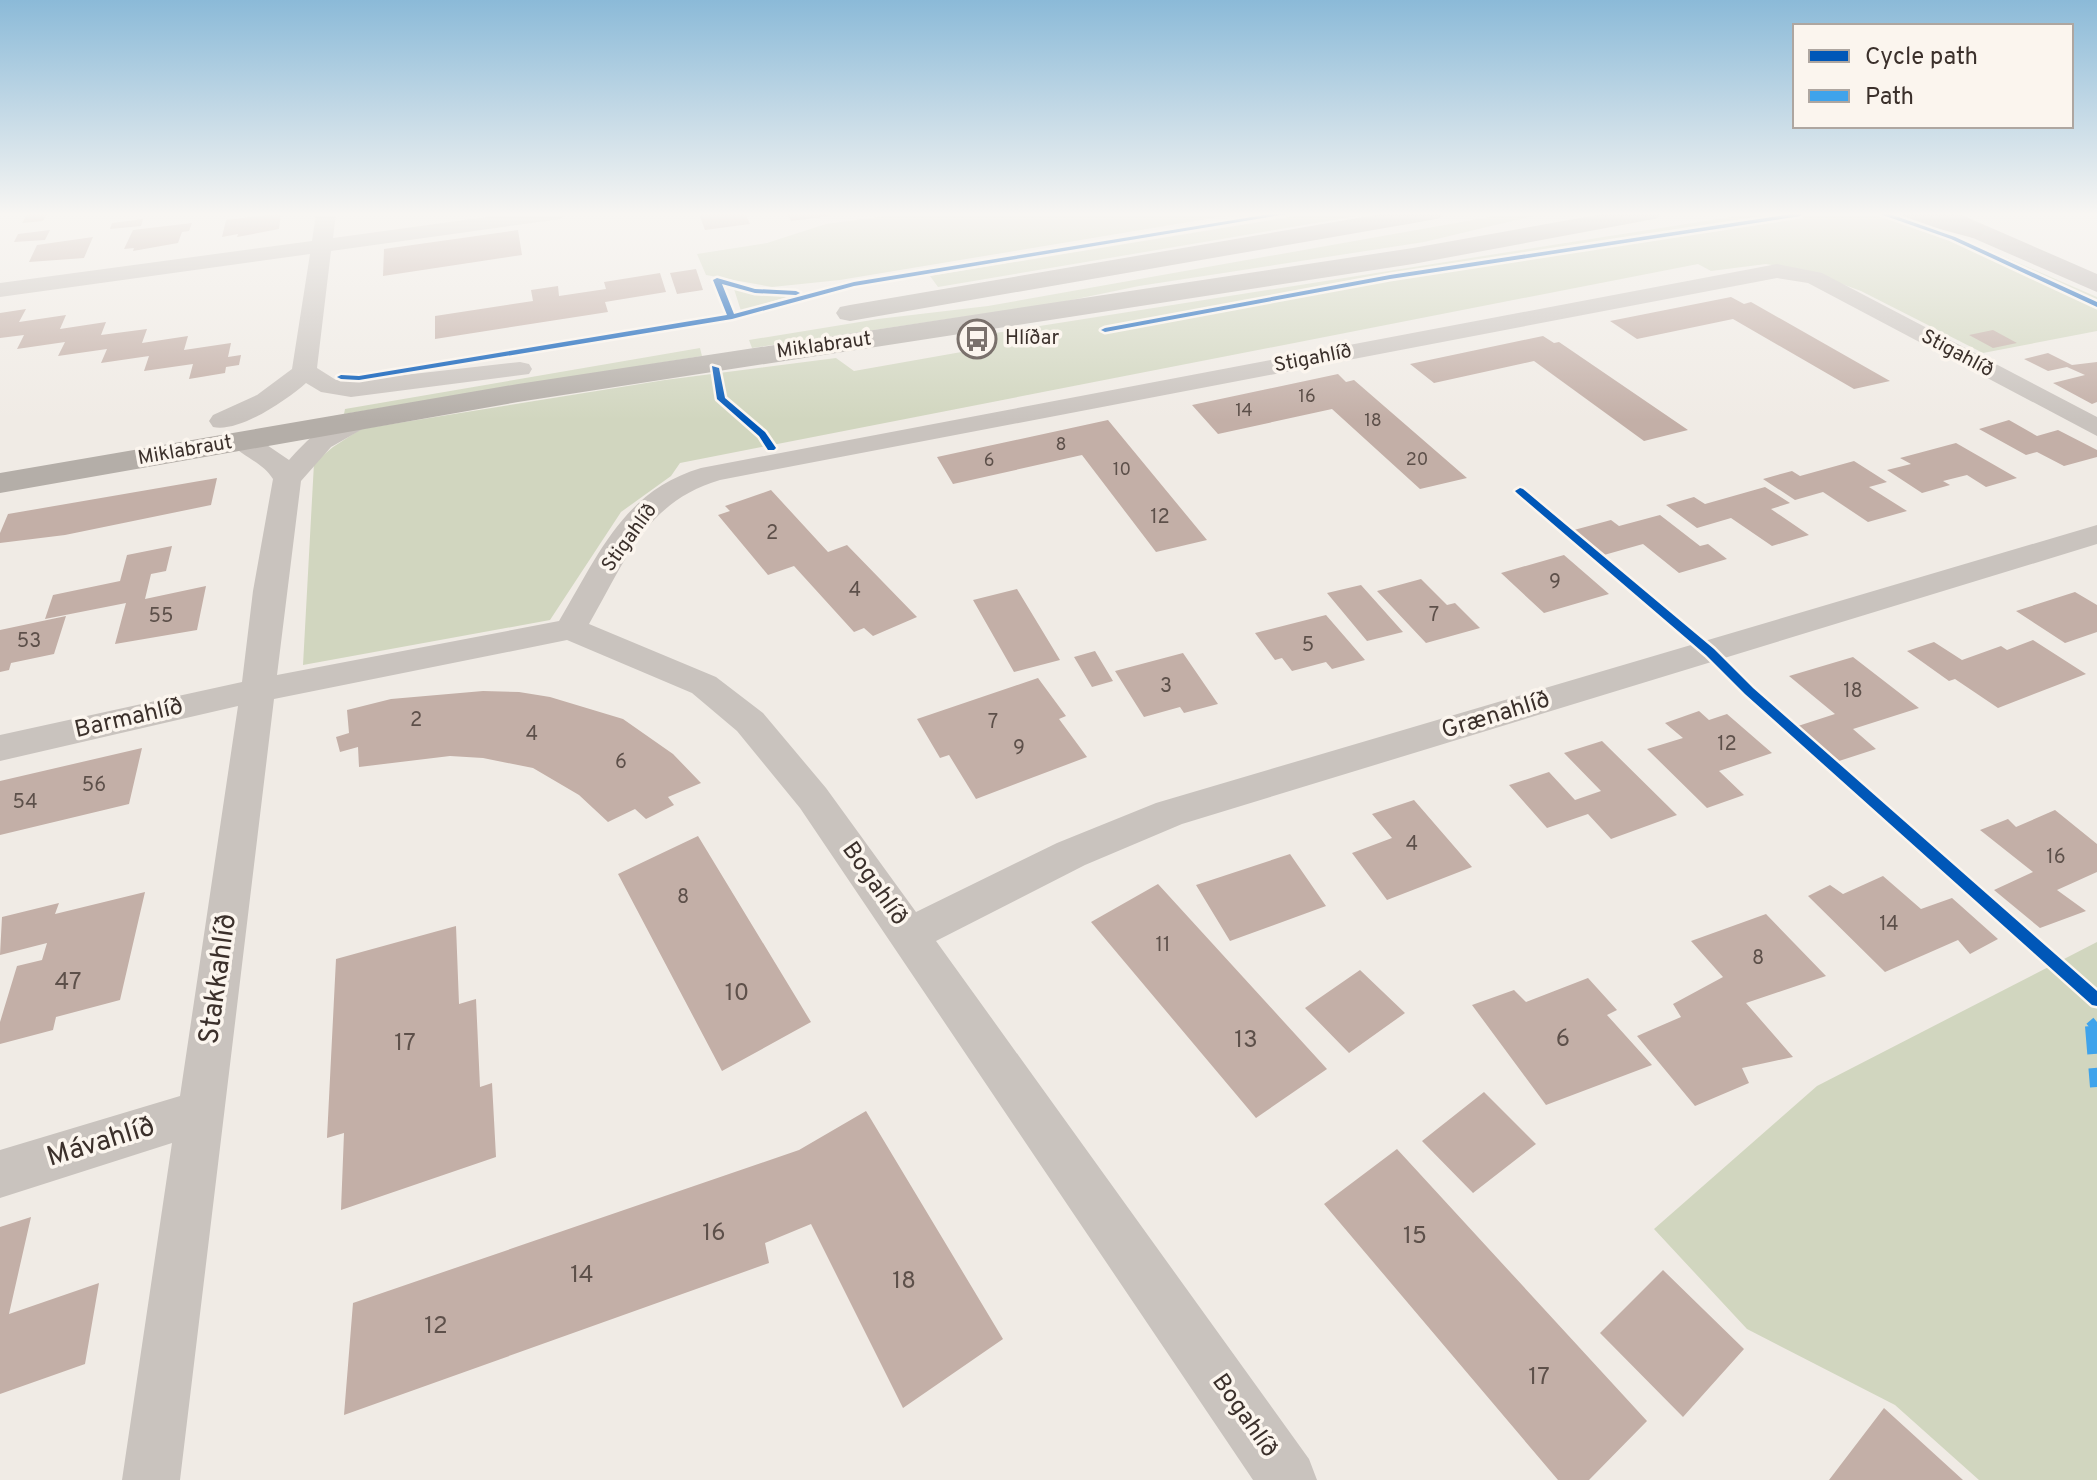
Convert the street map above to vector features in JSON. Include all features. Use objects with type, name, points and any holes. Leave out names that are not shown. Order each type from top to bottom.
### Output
[{"type":"highway","name":"Miklabraut","points":[[0,483],[520,369],[1028,282]]},
{"type":"highway","name":"Miklabraut","points":[[0,458],[232,431],[357,421],[714,362],[1241,282]]},
{"type":"street","points":[[0,290],[58,282]]},
{"type":"street","points":[[317,282],[304,371],[293,384],[263,404],[232,431],[270,457],[287,479],[321,441],[357,421]]},
{"type":"street","name":"Stigahlíð","points":[[570,629],[650,504],[672,488],[704,476],[1718,282]]},
{"type":"street","name":"Stigahlíð","points":[[1822,282],[2097,428]]},
{"type":"street","points":[[304,371],[330,387],[351,389],[520,369]]},
{"type":"street","name":"Stakkahlíð","points":[[151,1480],[269,591],[287,479]]},
{"type":"street","name":"Grænahlíð","points":[[910,935],[1045,864],[1109,835],[1170,813],[2097,534]]},
{"type":"street","points":[[258,690],[570,629]]},
{"type":"street","name":"Bogahlíð","points":[[570,629],[704,685],[750,722],[813,798],[1288,1480]]},
{"type":"street","name":"Barmahlíð","points":[[0,748],[258,690]]},
{"type":"street","name":"Mávahlíð","points":[[0,1174],[201,1112]]},
{"type":"green space","points":[[745,282],[820,282],[772,287]]},
{"type":"green space","points":[[934,282],[967,282],[938,287]]},
{"type":"green space","points":[[1123,282],[1164,282],[1057,303],[752,348],[749,340],[878,319],[988,306]]},
{"type":"green space","points":[[1318,282],[1606,282],[680,463],[671,476],[621,512],[550,620],[303,665],[314,463],[361,429],[665,380],[836,358],[854,371],[984,348],[976,336]]},
{"type":"green space","points":[[1837,282],[2063,282],[2097,297],[2097,331],[1983,353],[1861,291]]},
{"type":"green space","points":[[734,289],[768,296],[790,296],[741,311]]},
{"type":"green space","points":[[700,348],[702,356],[344,414],[345,409]]},
{"type":"green space","points":[[2097,942],[2097,1480],[1979,1480],[1895,1405],[1747,1329],[1654,1229],[1817,1086]]},
{"type":"building","points":[[604,282],[663,282],[666,292],[605,302],[608,312],[435,339],[435,316],[533,301],[531,290],[558,286],[559,296],[606,289]]},
{"type":"building","points":[[673,282],[700,282],[703,290],[677,294]]},
{"type":"building","points":[[1731,297],[1744,304],[1751,302],[1890,381],[1854,389],[1733,319],[1637,339],[1610,321]]},
{"type":"building","points":[[26,309],[19,322],[66,315],[60,329],[106,322],[101,335],[147,329],[142,343],[188,336],[184,350],[231,343],[228,357],[241,355],[239,365],[226,367],[225,373],[189,379],[193,364],[144,371],[149,356],[101,363],[107,349],[58,356],[65,342],[17,349],[24,335],[0,338],[0,313]]},
{"type":"building","points":[[1993,330],[2017,343],[1993,348],[1969,335]]},
{"type":"building","points":[[1543,336],[1554,343],[1559,342],[1688,430],[1644,441],[1534,361],[1434,383],[1410,364]]},
{"type":"building","points":[[2048,353],[2072,365],[2097,362],[2097,402],[2092,404],[2053,383],[2085,375],[2067,367],[2048,371],[2024,359]]},
{"type":"building","points":[[1338,374],[1346,382],[1354,380],[1467,478],[1420,489],[1332,409],[1218,434],[1192,405]]},
{"type":"building","points":[[1108,420],[1207,540],[1156,552],[1082,455],[953,484],[937,457]]},
{"type":"building","points":[[2009,420],[2037,436],[2058,430],[2097,450],[2097,457],[2064,466],[2037,452],[2026,455],[1979,429]]},
{"type":"building","points":[[1956,443],[2017,478],[1986,487],[1967,475],[1943,481],[1950,485],[1922,493],[1887,470],[1911,464],[1900,458]]},
{"type":"building","points":[[1854,461],[1887,482],[1869,487],[1907,511],[1868,522],[1823,492],[1795,500],[1763,479],[1792,471],[1800,476]]},
{"type":"building","points":[[217,478],[211,505],[65,535],[0,543],[0,533],[8,514]]},
{"type":"building","points":[[1765,487],[1790,503],[1771,509],[1809,535],[1772,546],[1731,518],[1697,528],[1666,505],[1694,497],[1705,504]]},
{"type":"building","points":[[771,490],[828,552],[847,545],[917,617],[873,636],[864,628],[854,632],[794,566],[768,575],[718,515],[730,511],[725,506]]},
{"type":"building","points":[[1660,515],[1700,546],[1708,544],[1727,559],[1679,573],[1643,544],[1604,555],[1574,530],[1611,520],[1619,526]]},
{"type":"building","points":[[172,546],[166,571],[151,574],[145,599],[206,586],[197,630],[115,644],[126,603],[45,619],[53,595],[120,581],[127,555]]},
{"type":"building","points":[[1564,555],[1609,594],[1544,613],[1501,573]]},
{"type":"building","points":[[1421,579],[1447,605],[1455,603],[1480,628],[1426,643],[1377,591]]},
{"type":"building","points":[[1361,585],[1403,632],[1367,641],[1327,593]]},
{"type":"building","points":[[1017,589],[1060,660],[1014,672],[973,600]]},
{"type":"building","points":[[2075,592],[2097,605],[2097,632],[2065,643],[2016,611]]},
{"type":"building","points":[[1326,615],[1365,660],[1332,669],[1326,662],[1292,671],[1282,658],[1275,660],[1255,633]]},
{"type":"building","points":[[66,616],[54,654],[11,663],[9,670],[0,672],[0,630]]},
{"type":"building","points":[[2033,640],[2086,674],[1998,708],[1955,679],[1949,681],[1907,651],[1934,642],[1962,660],[2001,646],[2007,650]]},
{"type":"building","points":[[1095,651],[1113,681],[1092,687],[1074,657]]},
{"type":"building","points":[[1183,653],[1218,704],[1184,713],[1180,707],[1144,717],[1115,671]]},
{"type":"building","points":[[1853,657],[1919,708],[1853,729],[1876,749],[1839,761],[1798,726],[1835,714],[1789,676]]},
{"type":"building","points":[[1038,678],[1066,716],[1059,719],[1087,757],[976,799],[949,755],[940,758],[917,719]]},
{"type":"building","points":[[483,691],[550,697],[623,719],[673,754],[701,783],[668,797],[674,805],[646,819],[635,809],[608,822],[579,795],[533,768],[483,758],[450,756],[359,767],[358,747],[340,752],[336,737],[349,733],[347,710],[391,699]]},
{"type":"building","points":[[1699,711],[1709,720],[1727,714],[1772,753],[1719,771],[1744,795],[1707,808],[1647,749],[1683,738],[1665,723]]},
{"type":"building","points":[[1602,741],[1677,815],[1611,839],[1588,814],[1547,828],[1509,785],[1549,772],[1575,800],[1601,791],[1564,753]]},
{"type":"building","points":[[142,748],[129,804],[0,835],[0,781]]},
{"type":"building","points":[[1414,800],[1472,867],[1387,900],[1352,853],[1392,838],[1372,814]]},
{"type":"building","points":[[2055,810],[2097,844],[2097,872],[2057,890],[2086,911],[2040,928],[1994,890],[2033,872],[1980,830],[2008,819],[2016,827]]},
{"type":"building","points":[[698,836],[811,1022],[722,1071],[618,874]]},
{"type":"building","points":[[1290,854],[1326,906],[1230,941],[1196,885]]},
{"type":"building","points":[[1883,876],[1921,909],[1952,898],[1998,939],[1970,954],[1958,940],[1885,972],[1808,896],[1830,885],[1843,894]]},
{"type":"building","points":[[1158,884],[1327,1069],[1256,1118],[1091,922]]},
{"type":"building","points":[[145,892],[120,1000],[56,1017],[53,1030],[0,1044],[0,1022],[17,966],[42,960],[47,943],[0,955],[2,917],[59,903],[55,914]]},
{"type":"building","points":[[1766,914],[1826,976],[1746,1003],[1793,1057],[1742,1068],[1749,1083],[1695,1106],[1637,1036],[1681,1017],[1673,1004],[1723,977],[1691,941]]},
{"type":"building","points":[[456,926],[459,1004],[476,999],[480,1087],[492,1083],[496,1157],[341,1210],[344,1133],[327,1138],[336,959]]},
{"type":"building","points":[[1360,970],[1405,1013],[1349,1053],[1305,1008]]},
{"type":"building","points":[[1588,978],[1617,1010],[1607,1015],[1652,1065],[1546,1105],[1472,1005],[1514,990],[1526,1002]]},
{"type":"building","points":[[1484,1092],[1536,1144],[1473,1193],[1422,1141]]},
{"type":"building","points":[[866,1111],[1003,1339],[903,1408],[811,1224],[765,1243],[769,1263],[344,1415],[353,1303],[799,1150]]},
{"type":"building","points":[[1397,1149],[1647,1421],[1589,1480],[1558,1480],[1324,1204]]},
{"type":"building","points":[[31,1217],[9,1314],[99,1283],[85,1364],[0,1394],[0,1227]]},
{"type":"building","points":[[1663,1270],[1744,1349],[1683,1417],[1600,1333]]},
{"type":"building","points":[[1884,1408],[1963,1480],[1829,1480]]},
{"type":"marked path","points":[[2097,1022],[2090,1027],[2097,1087]]},
{"type":"cycle path","points":[[718,282],[732,317]]},
{"type":"cycle path","points":[[724,282],[755,291],[796,293]]},
{"type":"cycle path","points":[[341,377],[359,378],[725,318],[866,282]]},
{"type":"cycle path","points":[[1105,330],[1363,282]]},
{"type":"cycle path","points":[[2048,282],[2097,305]]},
{"type":"cycle path","points":[[715,368],[721,399],[762,434],[771,448]]},
{"type":"cycle path","points":[[1520,491],[1710,652],[1749,691],[2097,1000]]},
{"type":"place","name":"Hlíðar","points":[[977,339]]}]
